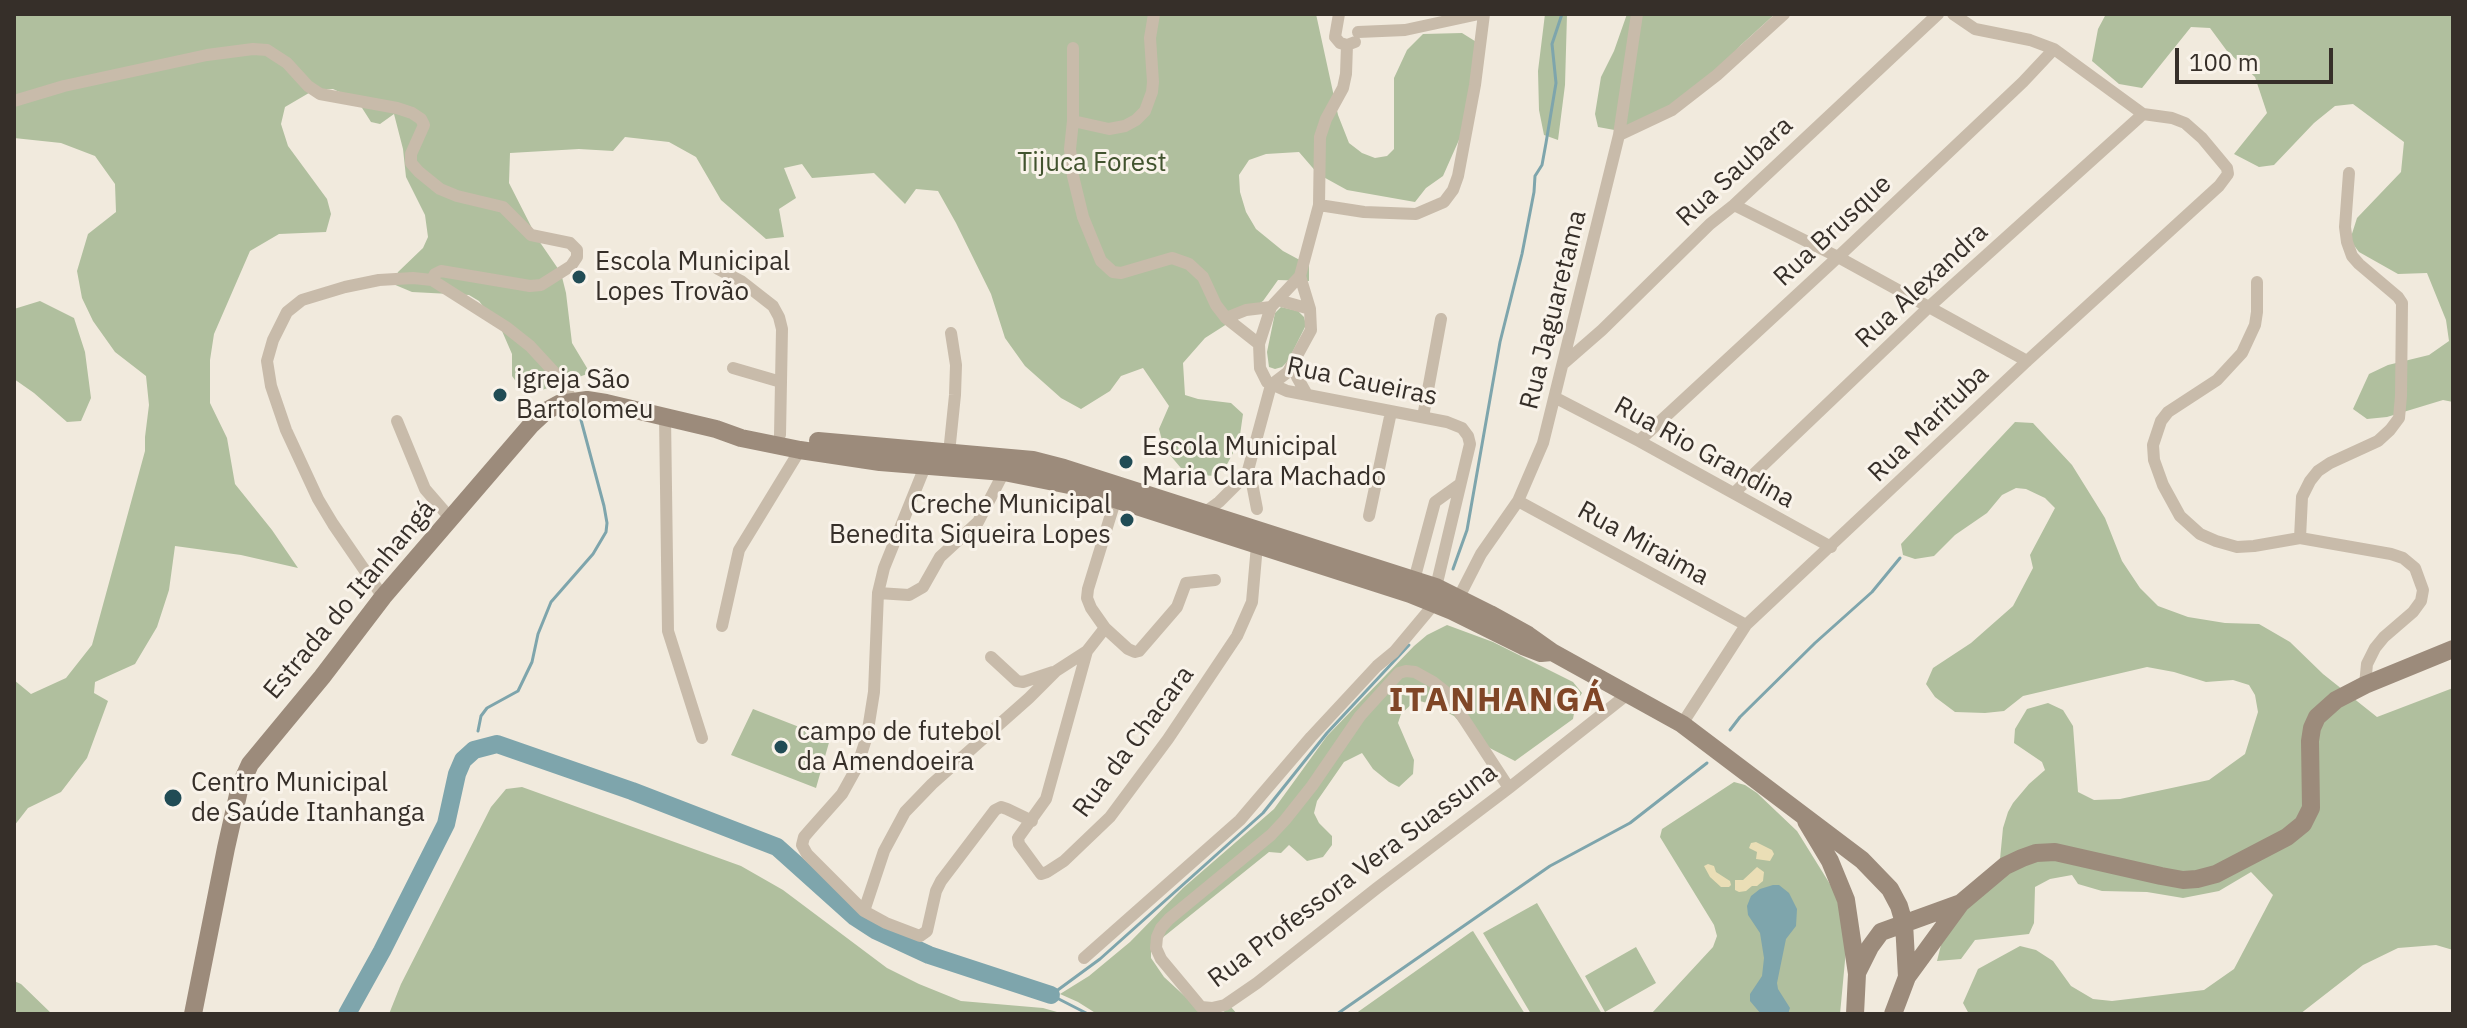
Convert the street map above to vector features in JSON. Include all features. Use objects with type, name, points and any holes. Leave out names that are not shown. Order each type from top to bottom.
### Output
[{"type":"main road","points":[[573,401],[606,403],[800,450],[880,462],[1004,472],[1074,486],[1257,545],[1412,587]]},
{"type":"main road","name":"Estrada do Itanhangá","points":[[193,1014],[240,786],[250,764],[383,597],[531,425],[546,411],[573,401]]},
{"type":"main road","points":[[716,429],[742,427],[812,440],[1033,460],[1204,513],[1436,595],[1523,646],[1541,653],[1552,652]]},
{"type":"main road","points":[[1436,595],[1459,597],[1682,724],[1805,819],[1848,847],[1890,889],[1934,913]]},
{"type":"main road","points":[[1893,1014],[1907,970],[1961,903],[2005,866],[2036,853],[2073,854],[2161,876],[2197,879],[2216,874],[2287,837],[2303,824],[2311,808],[2310,741],[2317,717],[2336,700],[2365,685],[2453,649]]},
{"type":"main road","points":[[1805,819],[1830,861],[1850,915],[1857,974],[1855,1014]]},
{"type":"main road","points":[[1890,889],[1904,923],[1907,970]]},
{"type":"main road","points":[[1857,974],[1881,932],[1961,903]]},
{"type":"main road","points":[[1870,947],[1895,947],[1907,970]]},
{"type":"street","points":[[1073,121],[1109,129],[1125,126],[1145,111],[1153,82],[1150,38],[1154,14]]},
{"type":"street","points":[[1319,205],[1364,212],[1416,214],[1444,202],[1458,176],[1475,85],[1482,14],[1405,30],[1358,32]]},
{"type":"street","name":"Rua Jaguaretama","points":[[1459,597],[1481,554],[1518,501],[1543,443],[1619,135],[1637,14]]},
{"type":"street","points":[[1619,135],[1672,110],[1717,75],[1784,14]]},
{"type":"street","name":"Rua Saubara","points":[[1563,364],[1938,14]]},
{"type":"street","points":[[1953,14],[1975,29],[2030,40],[2054,49],[2143,114]]},
{"type":"street","points":[[1339,19],[1353,23],[1358,32],[1354,43],[1347,45],[1335,37],[1339,19]]},
{"type":"street","points":[[1204,513],[1247,474],[1271,385],[1288,372],[1311,330],[1310,309],[1300,276],[1319,205],[1320,137],[1343,88],[1347,45]]},
{"type":"street","points":[[1073,48],[1070,149],[1073,176],[1083,217],[1101,261],[1113,272],[1121,273],[1172,258],[1180,260],[1203,277],[1226,318],[1259,344]]},
{"type":"street","name":"Rua Brusque","points":[[1639,441],[1838,257],[2054,49]]},
{"type":"street","points":[[14,101],[64,86],[207,55],[267,50],[287,63],[320,94],[412,113],[424,125],[411,154],[411,163],[419,172],[449,193],[503,207],[531,235],[570,243],[577,250],[577,257],[571,266],[541,285],[530,286],[441,271],[432,280]]},
{"type":"street","name":"Rua Marituba","points":[[1682,724],[1746,625],[2219,186],[2228,174],[2227,168],[2202,138],[2185,123],[2143,114]]},
{"type":"street","name":"Rua Alexandra","points":[[1734,493],[1930,306],[2143,114]]},
{"type":"street","points":[[2300,538],[2302,497],[2318,471],[2378,441],[2399,418],[2402,303],[2352,256],[2345,227],[2349,173]]},
{"type":"street","points":[[1734,205],[1838,257],[2027,361]]},
{"type":"street","points":[[718,269],[741,281],[773,306],[779,317],[782,329],[780,435]]},
{"type":"street","name":"Rua Caueiras","points":[[1300,276],[1275,304],[1259,344],[1263,377],[1271,385],[1287,391],[1423,417],[1462,428],[1470,444],[1460,484]]},
{"type":"street","points":[[383,597],[352,555],[318,499],[286,430],[271,386],[267,361],[287,312],[302,300],[379,280],[432,280],[530,346],[554,372],[573,401]]},
{"type":"street","points":[[2257,282],[2255,325],[2242,353],[2217,380],[2168,412],[2161,421],[2153,445],[2154,460],[2180,516],[2200,534],[2216,541],[2237,547],[2300,538],[2391,554],[2403,558],[2415,568],[2423,590],[2421,601],[2375,648],[2367,664],[2365,685]]},
{"type":"street","points":[[1226,318],[1275,304],[1310,309]]},
{"type":"street","points":[[1423,417],[1441,319]]},
{"type":"street","points":[[1573,322],[1602,330]]},
{"type":"street","points":[[949,453],[956,365],[951,333]]},
{"type":"street","points":[[1295,360],[1297,377],[1306,393]]},
{"type":"street","points":[[733,368],[781,382]]},
{"type":"street","name":"Rua Rio Grandina","points":[[1556,398],[1831,547]]},
{"type":"street","points":[[1369,516],[1391,412]]},
{"type":"street","points":[[665,416],[668,631],[702,738]]},
{"type":"street","points":[[397,421],[425,489],[451,519]]},
{"type":"street","points":[[722,626],[739,550],[800,450]]},
{"type":"street","points":[[926,464],[894,543],[878,593],[874,692],[867,736],[857,767],[842,794],[810,830],[802,845],[807,854],[864,911],[920,936],[924,935],[930,921],[941,881],[995,810],[1001,807],[1032,821]]},
{"type":"street","points":[[878,593],[909,595],[923,587],[940,557],[978,522],[1004,472]]},
{"type":"street","points":[[1247,474],[1257,509]]},
{"type":"street","points":[[1412,587],[1435,502],[1460,484]]},
{"type":"street","points":[[1084,958],[1240,820],[1311,737],[1394,652],[1436,595],[1460,484]]},
{"type":"street","points":[[1116,498],[1087,598],[1105,628],[1128,649],[1139,651],[1177,607],[1186,583],[1215,580]]},
{"type":"street","name":"Rua Miraima","points":[[1518,501],[1746,625]]},
{"type":"street","points":[[1429,522],[1450,528]]},
{"type":"street","name":"Rua da Chacara","points":[[1105,628],[1087,651],[1046,799],[1018,838],[1041,874],[1064,861],[1110,817],[1168,739],[1237,636],[1252,602],[1257,545]]},
{"type":"street","points":[[864,911],[884,851],[905,812],[1056,671],[1087,651]]},
{"type":"street","points":[[991,657],[1017,681],[1023,682],[1056,671]]},
{"type":"street","name":"Rua Professora Vera Suassuna","points":[[1509,788],[1447,693],[1415,672],[1399,673],[1360,716],[1312,786],[1271,835],[1161,928],[1156,948],[1161,959],[1201,1007],[1225,1005],[1509,788],[1629,693]]},
{"type":"green space","name":"Tijuca Forest","points":[[14,14],[1316,14],[1338,115],[1349,143],[1375,158],[1387,156],[1394,149],[1394,78],[1407,50],[1423,34],[1462,33],[1478,43],[1470,115],[1443,176],[1426,188],[1415,202],[1347,190],[1318,174],[1299,152],[1266,154],[1249,160],[1239,175],[1246,212],[1256,229],[1283,251],[1309,265],[1309,281],[1278,280],[1263,301],[1205,338],[1183,363],[1185,395],[1231,403],[1243,414],[1239,442],[1225,468],[1215,476],[1186,474],[1164,448],[1159,429],[1169,406],[1143,368],[1121,376],[1110,391],[1081,409],[1061,398],[1025,366],[1005,338],[991,294],[938,191],[916,189],[905,204],[874,173],[812,178],[802,164],[784,168],[796,198],[779,209],[784,237],[766,239],[721,200],[696,157],[669,142],[625,137],[613,151],[579,149],[510,153],[509,183],[537,238],[561,273],[572,343],[590,373],[542,390],[520,387],[512,376],[512,354],[502,331],[479,301],[469,295],[412,292],[393,284],[398,272],[423,248],[428,237],[425,215],[406,177],[394,114],[380,124],[371,122],[357,100],[333,89],[314,90],[285,107],[281,124],[288,146],[327,199],[331,214],[326,232],[279,234],[250,251],[214,334],[210,360],[210,403],[227,438],[235,484],[298,568],[241,555],[175,546],[169,590],[157,627],[135,664],[95,682],[94,693],[108,701],[87,758],[61,792],[28,808],[14,826],[14,680],[31,694],[66,678],[92,645],[145,451],[149,405],[146,376],[115,352],[93,321],[82,298],[77,271],[88,234],[116,212],[115,184],[95,156],[61,143],[14,138]]},
{"type":"green space","points":[[1545,14],[1567,14],[1565,85],[1558,140],[1544,135],[1539,110],[1538,71]]},
{"type":"green space","points":[[1627,14],[1775,14],[1741,45],[1706,84],[1631,133],[1598,127],[1595,114],[1601,77]]},
{"type":"green space","points":[[2106,14],[2453,14],[2453,402],[2443,400],[2387,417],[2367,419],[2353,409],[2369,374],[2388,365],[2429,355],[2449,341],[2446,320],[2427,273],[2398,274],[2359,252],[2350,240],[2357,218],[2401,172],[2404,142],[2353,104],[2335,106],[2274,165],[2259,167],[2234,154],[2267,113],[2255,77],[2227,51],[2210,28],[2191,27],[2142,88],[2119,84],[2092,61],[2098,29]]},
{"type":"green space","points":[[40,301],[74,318],[85,352],[91,398],[81,421],[67,422],[14,379],[14,309]]},
{"type":"green space","points":[[1281,307],[1298,311],[1306,325],[1288,361],[1275,369],[1269,367],[1267,352],[1275,313]]},
{"type":"green space","points":[[2015,422],[2033,423],[2072,465],[2105,518],[2122,561],[2140,588],[2158,606],[2188,617],[2259,624],[2290,642],[2323,674],[2377,717],[2453,688],[2453,950],[2436,945],[2398,948],[2363,965],[2300,1014],[1969,1014],[1963,1003],[1978,969],[2020,946],[2036,950],[2053,961],[2071,986],[2093,999],[2112,1001],[2204,990],[2234,969],[2273,895],[2251,872],[2219,891],[2183,898],[2147,892],[2102,891],[2078,884],[2072,875],[2050,879],[2035,887],[2034,923],[2029,934],[1975,940],[1961,959],[1937,961],[1941,945],[1961,913],[1998,880],[2003,828],[2008,812],[2029,784],[2045,770],[2042,762],[2014,743],[2015,729],[2027,709],[2048,703],[2063,710],[2073,726],[2078,792],[2094,800],[2120,799],[2209,780],[2245,754],[2258,712],[2255,695],[2249,685],[2233,680],[2206,682],[2147,667],[2023,696],[2004,711],[1955,712],[1935,697],[1926,684],[1933,668],[1971,643],[2013,606],[2033,568],[2030,555],[2055,508],[2045,498],[2016,488],[2002,495],[1987,513],[1955,535],[1934,556],[1915,559],[1903,555],[1901,544]]},
{"type":"green space","points":[[1447,625],[1493,642],[1573,682],[1582,693],[1576,702],[1573,719],[1515,761],[1476,741],[1454,716],[1416,700],[1401,714],[1398,723],[1414,760],[1413,774],[1399,787],[1373,769],[1362,753],[1344,762],[1317,801],[1314,813],[1332,836],[1332,845],[1323,857],[1307,861],[1289,845],[1281,853],[1269,852],[1151,947],[1151,958],[1164,977],[1204,1014],[1097,1014],[1060,994],[1089,976],[1130,942],[1183,888],[1274,809],[1327,736],[1427,635]]},
{"type":"green space","name":"campo de futebol da Amendoeira","points":[[753,709],[830,739],[816,788],[731,755]]},
{"type":"green space","points":[[1734,782],[1757,793],[1797,831],[1838,897],[1846,950],[1840,1014],[1651,1014],[1713,947],[1717,936],[1714,925],[1660,837],[1662,829]]},
{"type":"green space","points":[[522,787],[741,866],[783,890],[887,968],[919,984],[961,1001],[1043,1008],[1064,1014],[389,1014],[401,984],[491,807],[506,789]]},
{"type":"green space","points":[[1537,903],[1602,1014],[1531,1014],[1483,933]]},
{"type":"green space","points":[[1471,932],[1525,1014],[1355,1014]]},
{"type":"green space","points":[[1636,947],[1656,983],[1605,1012],[1585,976]]},
{"type":"green space","points":[[14,981],[21,984],[52,1014],[14,1014]]},
{"type":"green space","points":[[1231,1007],[1237,1014],[1220,1014]]},
{"type":"sand","points":[[1756,842],[1772,850],[1774,854],[1770,861],[1756,859],[1757,852],[1749,848],[1751,843]]},
{"type":"sand","points":[[1708,864],[1730,881],[1729,887],[1721,887],[1710,877],[1704,866]]},
{"type":"sand","points":[[1757,867],[1764,872],[1763,881],[1746,891],[1735,890],[1735,880],[1743,880]]},
{"type":"water","points":[[1779,885],[1789,893],[1797,909],[1796,926],[1786,939],[1777,983],[1790,1008],[1788,1014],[1761,1014],[1750,1001],[1750,994],[1762,976],[1764,958],[1760,933],[1748,915],[1747,906],[1751,896]]},
{"type":"waterway","points":[[1453,569],[1467,530],[1500,342],[1522,254],[1535,176],[1542,165],[1556,83],[1552,44],[1562,14]]},
{"type":"waterway","points":[[478,731],[481,716],[487,708],[518,691],[532,662],[538,634],[551,602],[593,554],[606,532],[604,506],[581,420]]},
{"type":"waterway","points":[[1730,730],[1815,643],[1872,592],[1900,558]]},
{"type":"waterway","points":[[1088,1014],[1051,995],[1100,959],[1263,813],[1327,733],[1409,645]]},
{"type":"waterway","points":[[347,1014],[446,824],[463,760],[474,750],[497,744],[632,791],[777,847],[855,917],[875,930],[929,955],[1051,995]]},
{"type":"waterway","points":[[1337,1014],[1550,866],[1630,823],[1707,763]]},
{"type":"place","name":"Escola Municipal Lopes Trovão","points":[[579,277]]},
{"type":"place","name":"igreja São Bartolomeu","points":[[500,395]]},
{"type":"place","name":"Escola Municipal Maria Clara Machado","points":[[1126,462]]},
{"type":"place","name":"Creche Municipal Benedita Siqueira Lopes","points":[[1127,520]]},
{"type":"place","name":"campo de futebol da Amendoeira","points":[[781,747]]},
{"type":"place","name":"Centro Municipal de Saúde Itanhanga","points":[[173,798]]},
{"type":"district","name":"ITANHANGÁ","points":[[1498,701]]}]
